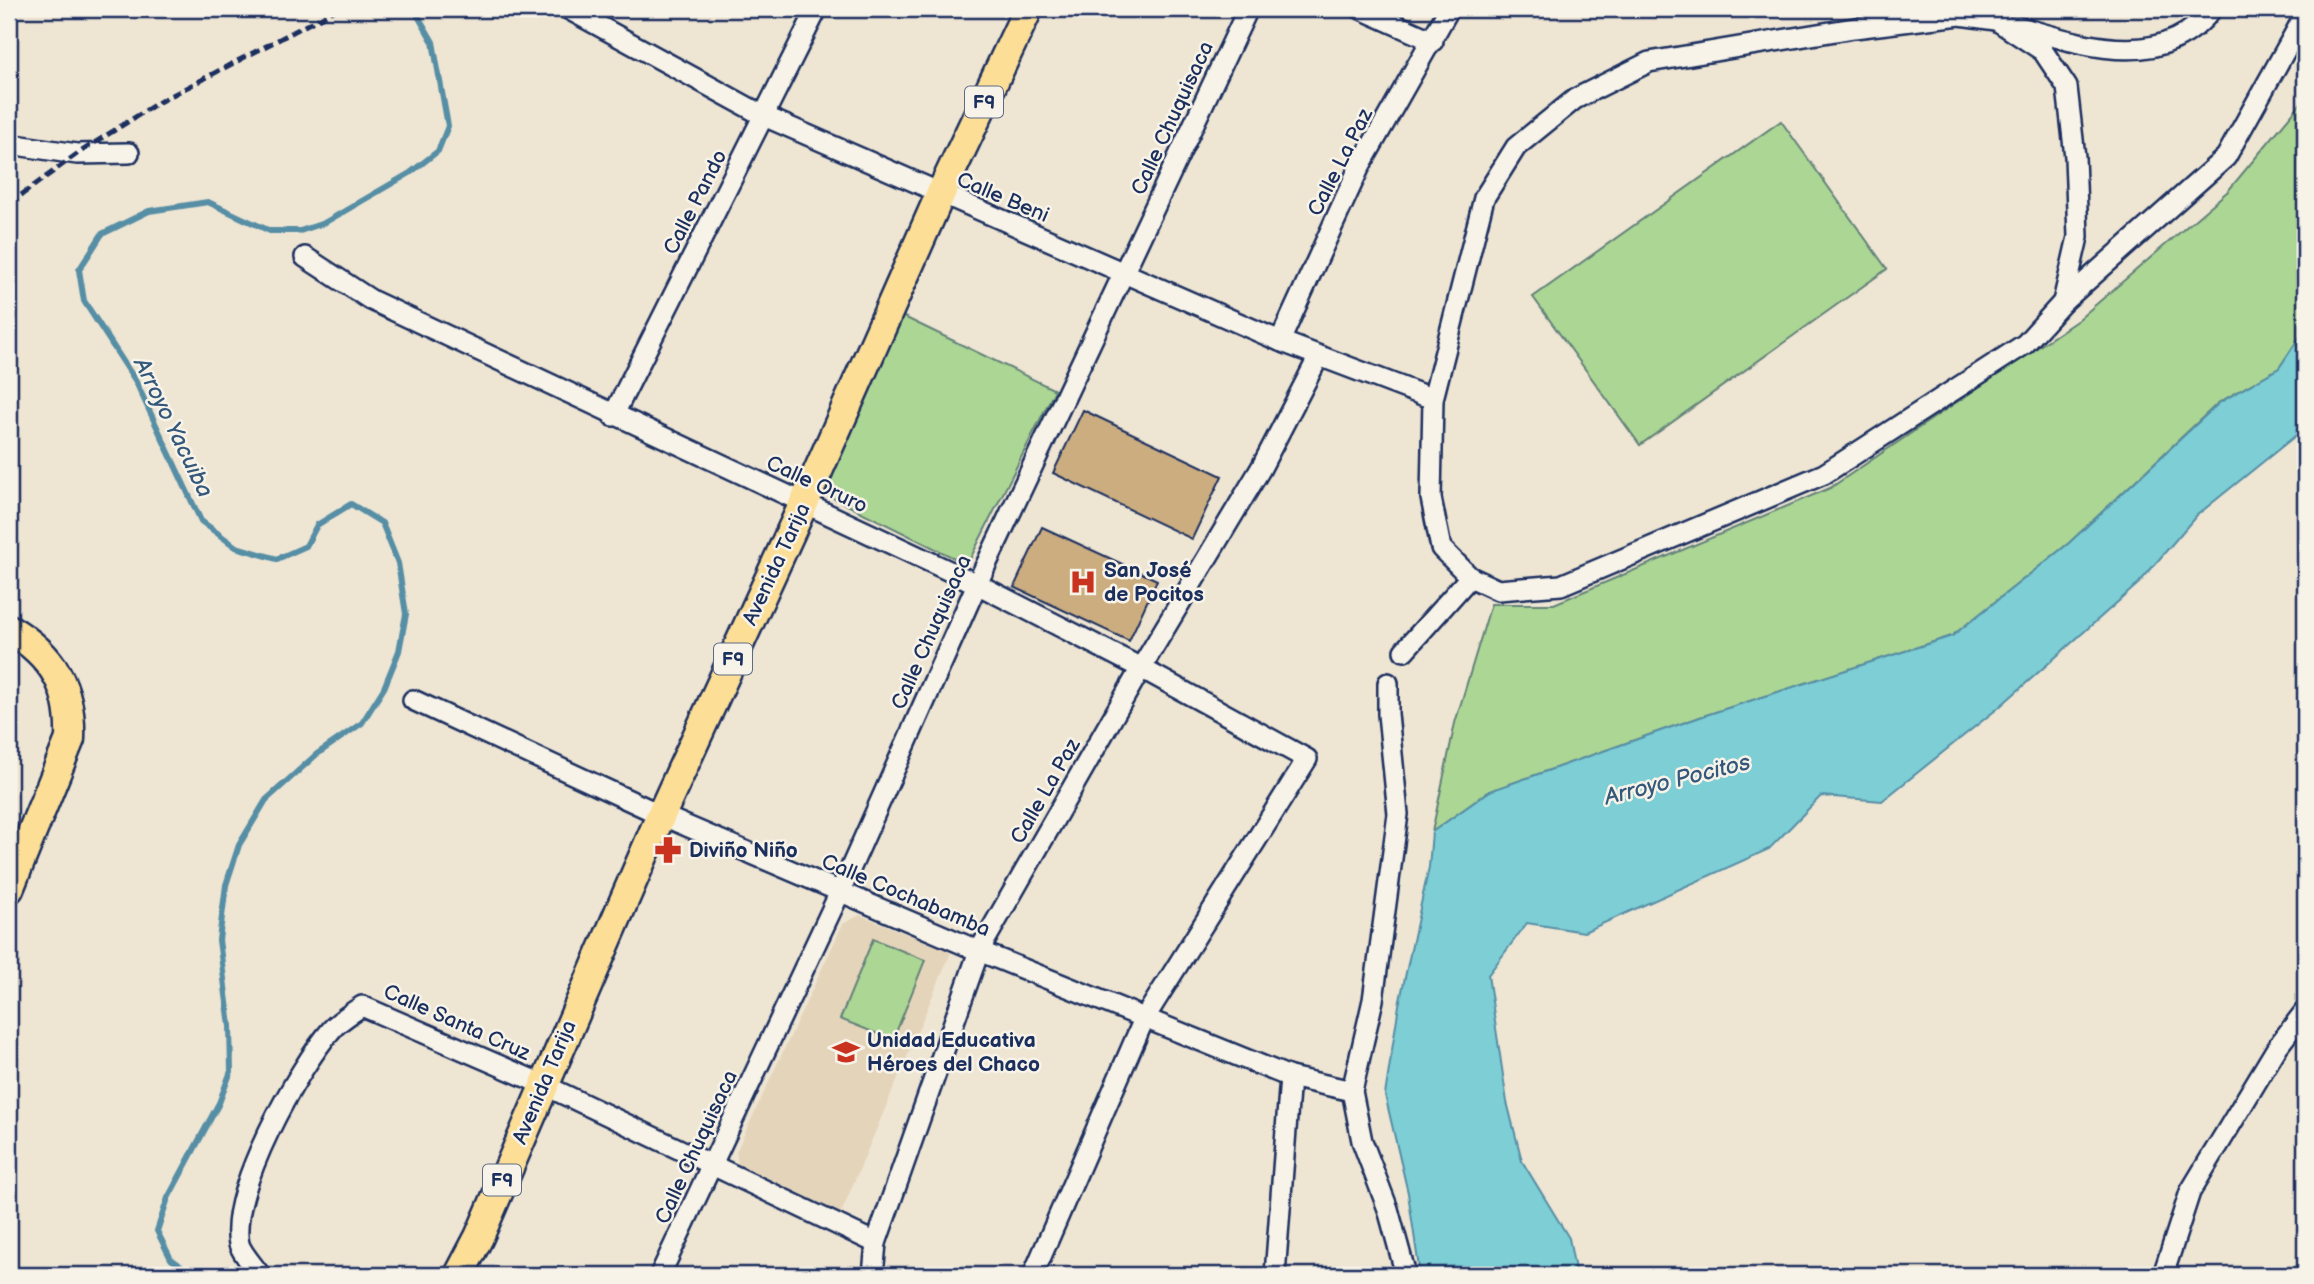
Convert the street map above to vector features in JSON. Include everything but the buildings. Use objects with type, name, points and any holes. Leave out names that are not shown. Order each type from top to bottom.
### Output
[{"type":"highway","name":"Avenida Tarija","points":[[459,1275],[479,1237],[542,1084],[661,815],[804,503],[940,195],[1028,9]]},
{"type":"highway","points":[[9,629],[29,641],[61,678],[71,715],[69,739],[9,888]]},
{"type":"street","name":"Calle Beni","points":[[568,9],[764,116],[1280,341],[1433,399]]},
{"type":"street","name":"Calle Pando","points":[[613,416],[817,9]]},
{"type":"street","name":"Calle Chuquisaca","points":[[660,1275],[714,1166],[840,892],[977,584],[1248,9]]},
{"type":"street","points":[[1361,9],[1433,41]]},
{"type":"street","name":"Calle La Paz","points":[[1280,341],[1360,166],[1433,41],[1448,9]]},
{"type":"street","points":[[2212,9],[2186,33],[2155,47],[2096,49],[1989,14],[1854,28],[1650,62],[1575,99],[1516,147],[1484,198],[1433,399],[1431,498],[1440,548],[1470,577],[1498,590],[1560,585],[1824,474],[2025,344],[2063,302],[2226,157],[2305,15]]},
{"type":"street","points":[[1989,14],[2043,51],[2067,87],[2076,156],[2078,237],[2063,302]]},
{"type":"street","points":[[9,144],[77,154],[129,153]]},
{"type":"street","name":"Calle Oruro","points":[[305,257],[370,300],[977,584],[1141,668],[1307,760],[1144,1019]]},
{"type":"street","name":"Calle La Paz","points":[[873,1275],[876,1243],[979,951],[1141,668],[1261,468],[1319,356]]},
{"type":"street","points":[[1404,651],[1470,577]]},
{"type":"street","points":[[1388,683],[1388,714],[1398,814],[1373,1000],[1352,1091],[1362,1141],[1388,1209],[1406,1275]]},
{"type":"street","name":"Calle Cochabamba","points":[[413,700],[661,815],[979,951],[1290,1077],[1352,1091]]},
{"type":"street","name":"Calle Santa Cruz","points":[[260,1275],[239,1246],[238,1217],[248,1174],[295,1085],[325,1039],[333,1028],[362,1006],[542,1084],[876,1243]]},
{"type":"street","points":[[2164,1275],[2190,1192],[2278,1046],[2305,1011]]},
{"type":"street","points":[[1033,1275],[1144,1019]]},
{"type":"street","points":[[1275,1275],[1290,1077]]},
{"type":"street","points":[[860,1275],[876,1243]]},
{"type":"shaded area","name":"Unidad Educativa Héroes del Chaco","points":[[860,915],[951,952],[841,1213],[738,1164],[736,1152],[843,924]]},
{"type":"green space","points":[[2305,98],[2305,329],[2279,368],[2218,403],[2069,543],[1952,636],[1703,716],[1490,791],[1432,832],[1455,723],[1491,604],[1554,604],[1830,488],[2078,320],[2228,191]]},
{"type":"green space","points":[[1781,121],[1887,269],[1640,445],[1533,297]]},
{"type":"green space","points":[[900,315],[1055,390],[969,561],[960,561],[823,493]]},
{"type":"green space","points":[[873,939],[925,960],[893,1040],[840,1019]]},
{"type":"water","name":"Arroyo Pocitos","points":[[2305,329],[2305,428],[2196,516],[2139,583],[1997,709],[1882,801],[1821,796],[1769,849],[1584,932],[1527,923],[1488,975],[1507,1102],[1522,1161],[1569,1238],[1576,1275],[1420,1275],[1408,1193],[1385,1095],[1399,1005],[1429,867],[1432,832],[1490,791],[1703,716],[1952,636],[2069,543],[2219,403],[2279,368]]},
{"type":"waterway","name":"Arroyo Yacuiba","points":[[193,1275],[171,1259],[157,1231],[168,1198],[219,1103],[231,1071],[230,1026],[219,940],[226,885],[239,845],[266,800],[317,754],[362,723],[384,688],[399,651],[406,614],[398,563],[382,523],[351,504],[317,525],[306,546],[277,559],[236,547],[201,521],[135,380],[84,301],[79,270],[102,234],[149,211],[208,202],[270,231],[300,231],[324,223],[410,173],[438,151],[448,126],[433,42],[414,9]]},
{"type":"railway","points":[[9,204],[77,154],[159,102],[337,9]]},
{"type":"place","name":"San José de Pocitos","points":[[1083,582]]},
{"type":"place","name":"Diviño Niño","points":[[668,850]]},
{"type":"place","name":"Unidad Educativa Héroes del Chaco","points":[[846,1052]]}]
